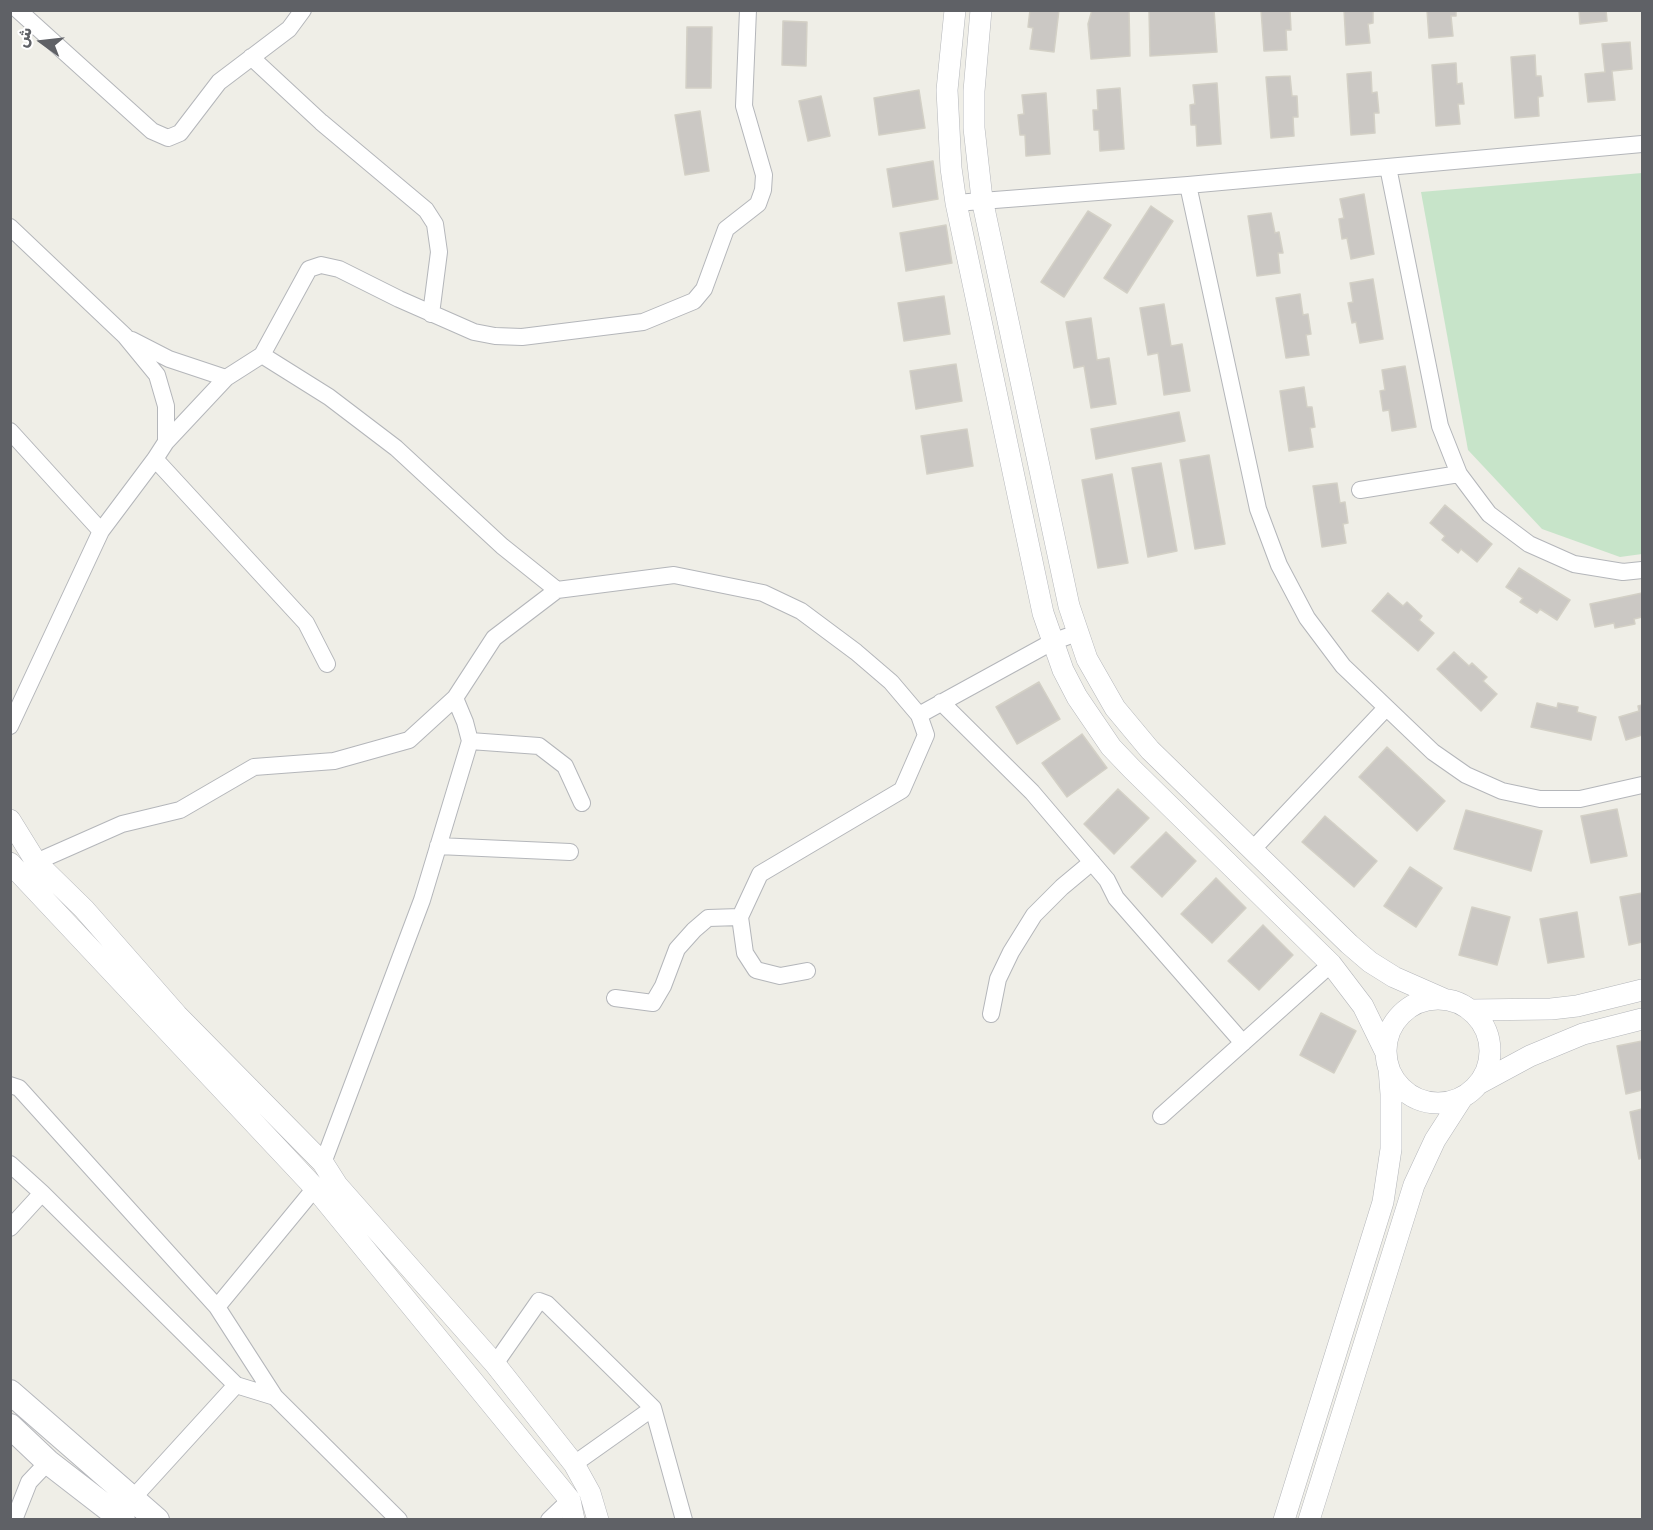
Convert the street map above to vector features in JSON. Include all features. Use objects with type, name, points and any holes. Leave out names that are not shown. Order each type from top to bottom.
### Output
[{"type":"main road","points":[[10,1392],[157,1520]]},
{"type":"main road","points":[[10,1426],[48,1462],[123,1520]]},
{"type":"main road","points":[[10,1449],[48,1462]]},
{"type":"street","points":[[18,10],[152,131],[168,138],[180,133],[219,82],[289,28],[303,10]]},
{"type":"street","points":[[10,726],[101,531],[166,442],[226,378],[262,355],[309,269],[321,265],[339,269],[431,314],[474,332],[495,336],[522,337],[643,322],[694,301],[704,289],[726,229],[758,204],[763,190],[764,175],[744,106],[747,10]]},
{"type":"street","points":[[955,10],[947,90],[951,168],[956,203],[1039,594],[1052,642],[1077,697],[1111,747],[1331,964],[1363,1006],[1395,1081],[1418,1100],[1448,1103],[1462,1098]]},
{"type":"street","points":[[981,10],[974,91],[974,128],[982,200],[1067,597],[1077,633],[1100,684],[1132,730],[1349,944],[1370,962],[1402,981],[1444,999],[1459,1002],[1471,1010],[1484,1026],[1490,1045],[1490,1058],[1480,1083]]},
{"type":"street","points":[[251,57],[321,122],[426,210],[435,224],[438,252],[431,314]]},
{"type":"street","points":[[956,203],[1188,185],[1642,144]]},
{"type":"street","points":[[1388,167],[1440,426],[1459,474],[1489,513],[1529,544],[1574,564],[1623,572],[1642,570]]},
{"type":"street","points":[[1188,185],[1258,509],[1279,565],[1307,618],[1343,666],[1433,752],[1466,775],[1502,791],[1540,799],[1580,799],[1642,785]]},
{"type":"street","points":[[10,227],[125,336],[157,375],[166,406],[166,442]]},
{"type":"street","points":[[125,336],[169,359],[226,378]]},
{"type":"street","points":[[262,355],[328,398],[396,448],[502,546],[557,590]]},
{"type":"street","points":[[10,431],[101,531]]},
{"type":"street","points":[[155,459],[306,623],[327,664]]},
{"type":"street","points":[[1360,490],[1459,474]]},
{"type":"street","points":[[36,862],[122,824],[180,810],[254,767],[334,761],[409,740],[456,698],[494,638],[557,590],[674,575],[763,593],[801,611],[856,652],[891,682],[919,715],[926,735],[902,790],[760,874],[740,917],[745,953],[756,970],[780,976],[807,971]]},
{"type":"street","points":[[919,715],[1052,642],[1077,633]]},
{"type":"street","points":[[323,1163],[422,900],[470,741],[456,698]]},
{"type":"street","points":[[941,702],[1032,792],[1107,880],[1116,898],[1243,1043]]},
{"type":"street","points":[[1252,850],[1386,708]]},
{"type":"street","points":[[470,741],[539,746],[565,766],[582,803]]},
{"type":"street","points":[[10,820],[36,862],[84,909],[177,1015],[323,1163],[337,1185],[495,1364],[574,1464],[590,1493],[598,1520]]},
{"type":"street","points":[[438,846],[570,852]]},
{"type":"street","points":[[1223,858],[1236,849],[1252,850]]},
{"type":"street","points":[[1245,879],[1255,866],[1252,850]]},
{"type":"street","points":[[991,1014],[998,979],[1011,952],[1034,915],[1092,862]]},
{"type":"street","points":[[10,864],[315,1188],[572,1510],[549,1520]]},
{"type":"street","points":[[615,998],[653,1003],[663,986],[677,949],[694,930],[708,918],[740,917]]},
{"type":"street","points":[[1161,1116],[1331,964]]},
{"type":"street","points":[[1471,1010],[1551,1009],[1577,1006],[1642,990]]},
{"type":"street","points":[[1284,1520],[1383,1202],[1391,1149],[1388,1038],[1393,1024],[1403,1012],[1422,1002],[1444,999]]},
{"type":"street","points":[[1310,1520],[1414,1185],[1435,1140],[1462,1098],[1480,1083],[1530,1056],[1574,1037],[1642,1019]]},
{"type":"street","points":[[10,1085],[19,1088],[217,1307],[275,1397],[399,1520]]},
{"type":"street","points":[[10,1164],[236,1385],[275,1397]]},
{"type":"street","points":[[217,1307],[315,1188]]},
{"type":"street","points":[[10,1228],[42,1193]]},
{"type":"street","points":[[495,1364],[539,1301],[547,1304],[653,1408],[684,1520]]},
{"type":"street","points":[[133,1498],[236,1385]]},
{"type":"street","points":[[574,1464],[653,1408]]},
{"type":"street","points":[[14,1520],[29,1482],[48,1462]]},
{"type":"green space","points":[[1642,173],[1642,554],[1620,557],[1542,529],[1468,450],[1421,192]]},
{"type":"building","points":[[1030,10],[1059,10],[1054,52],[1030,49],[1033,28],[1028,27]]},
{"type":"building","points":[[1092,10],[1129,10],[1130,56],[1091,59],[1088,24]]},
{"type":"building","points":[[1149,10],[1214,10],[1217,52],[1150,56]]},
{"type":"building","points":[[1261,10],[1290,10],[1291,30],[1286,30],[1287,50],[1264,51]]},
{"type":"building","points":[[1344,10],[1373,10],[1373,23],[1368,24],[1370,43],[1346,45]]},
{"type":"building","points":[[1427,10],[1456,10],[1456,16],[1451,16],[1453,36],[1429,38]]},
{"type":"building","points":[[1579,10],[1606,10],[1607,21],[1580,24]]},
{"type":"building","points":[[783,21],[807,22],[806,66],[782,65]]},
{"type":"building","points":[[687,27],[712,27],[711,88],[686,88]]},
{"type":"building","points":[[1630,42],[1632,69],[1612,71],[1615,100],[1588,102],[1585,74],[1605,72],[1602,44]]},
{"type":"building","points":[[1535,55],[1536,76],[1541,76],[1543,96],[1538,97],[1539,116],[1515,118],[1511,57]]},
{"type":"building","points":[[1456,63],[1457,84],[1462,83],[1464,104],[1458,104],[1460,124],[1436,126],[1432,65]]},
{"type":"building","points":[[1371,72],[1372,93],[1377,92],[1379,113],[1374,113],[1375,133],[1351,135],[1347,74]]},
{"type":"building","points":[[1290,76],[1292,96],[1297,96],[1298,117],[1293,117],[1294,136],[1271,138],[1266,77]]},
{"type":"building","points":[[1217,83],[1221,144],[1197,146],[1196,125],[1191,125],[1190,105],[1195,104],[1193,85]]},
{"type":"building","points":[[1120,88],[1124,149],[1100,151],[1099,130],[1094,130],[1093,110],[1098,110],[1097,90]]},
{"type":"building","points":[[919,90],[925,128],[879,135],[874,98]]},
{"type":"building","points":[[1046,93],[1050,154],[1026,156],[1025,135],[1020,135],[1018,115],[1024,114],[1022,95]]},
{"type":"building","points":[[821,96],[830,136],[808,141],[799,101]]},
{"type":"building","points":[[700,111],[709,171],[685,175],[675,115]]},
{"type":"building","points":[[933,161],[938,199],[893,207],[887,169]]},
{"type":"building","points":[[1364,194],[1374,254],[1351,259],[1347,238],[1342,239],[1339,219],[1344,218],[1340,199]]},
{"type":"building","points":[[1151,206],[1173,221],[1127,293],[1104,278]]},
{"type":"building","points":[[1088,211],[1111,225],[1064,297],[1041,282]]},
{"type":"building","points":[[1271,213],[1275,233],[1279,232],[1283,253],[1278,253],[1280,273],[1257,276],[1248,216]]},
{"type":"building","points":[[946,225],[952,263],[906,271],[900,233]]},
{"type":"building","points":[[1373,279],[1383,339],[1360,343],[1356,322],[1352,323],[1348,303],[1353,302],[1350,283]]},
{"type":"building","points":[[1300,294],[1303,315],[1308,314],[1311,334],[1306,335],[1309,355],[1286,358],[1276,298]]},
{"type":"building","points":[[944,296],[950,334],[904,341],[898,303]]},
{"type":"building","points":[[1164,304],[1171,346],[1182,344],[1190,391],[1164,395],[1158,353],[1148,355],[1140,308]]},
{"type":"building","points":[[1091,318],[1097,360],[1109,358],[1116,404],[1091,408],[1084,366],[1074,368],[1066,322]]},
{"type":"building","points":[[956,364],[962,401],[916,409],[910,371]]},
{"type":"building","points":[[1405,366],[1416,427],[1392,431],[1389,410],[1383,411],[1380,391],[1385,390],[1382,370]]},
{"type":"building","points":[[1304,387],[1307,407],[1312,407],[1315,427],[1310,428],[1313,447],[1289,451],[1280,391]]},
{"type":"building","points":[[1179,412],[1185,441],[1096,459],[1091,429]]},
{"type":"building","points":[[967,429],[973,466],[927,474],[921,436]]},
{"type":"building","points":[[1209,455],[1225,544],[1195,549],[1180,460]]},
{"type":"building","points":[[1161,463],[1177,551],[1148,557],[1132,468]]},
{"type":"building","points":[[1112,474],[1128,563],[1098,568],[1082,480]]},
{"type":"building","points":[[1337,483],[1340,503],[1345,502],[1348,523],[1343,524],[1346,543],[1322,547],[1313,486]]},
{"type":"building","points":[[1445,505],[1492,544],[1477,562],[1461,549],[1458,553],[1442,540],[1445,536],[1430,523]]},
{"type":"building","points":[[1519,568],[1570,600],[1557,620],[1540,609],[1537,613],[1520,602],[1523,598],[1506,587]]},
{"type":"building","points":[[1388,593],[1403,606],[1407,602],[1422,616],[1419,620],[1434,633],[1418,651],[1372,611]]},
{"type":"building","points":[[1642,593],[1642,617],[1634,619],[1635,624],[1615,628],[1614,623],[1595,627],[1590,604]]},
{"type":"building","points":[[1454,652],[1469,666],[1472,663],[1487,677],[1483,681],[1497,694],[1481,711],[1437,669]]},
{"type":"building","points":[[1039,682],[1060,719],[1017,744],[996,707]]},
{"type":"building","points":[[1537,703],[1557,708],[1558,703],[1578,707],[1577,712],[1596,717],[1591,740],[1531,727]]},
{"type":"building","points":[[1642,705],[1642,735],[1626,740],[1619,717],[1639,711],[1638,706]]},
{"type":"building","points":[[1082,734],[1107,768],[1067,797],[1042,763]]},
{"type":"building","points":[[1387,747],[1445,801],[1417,831],[1359,777]]},
{"type":"building","points":[[1118,789],[1149,818],[1114,854],[1084,824]]},
{"type":"building","points":[[1617,809],[1627,856],[1591,863],[1581,816]]},
{"type":"building","points":[[1466,810],[1542,831],[1531,871],[1454,849]]},
{"type":"building","points":[[1325,816],[1377,861],[1354,887],[1302,842]]},
{"type":"building","points":[[1166,832],[1196,861],[1162,897],[1131,867]]},
{"type":"building","points":[[1410,867],[1442,888],[1416,927],[1384,906]]},
{"type":"building","points":[[1216,878],[1246,908],[1212,943],[1181,914]]},
{"type":"building","points":[[1642,893],[1642,942],[1629,945],[1620,897]]},
{"type":"building","points":[[1472,907],[1510,917],[1497,965],[1459,955]]},
{"type":"building","points":[[1577,912],[1584,957],[1548,963],[1540,919]]},
{"type":"building","points":[[1263,925],[1293,955],[1259,990],[1228,961]]},
{"type":"building","points":[[1321,1013],[1356,1031],[1334,1073],[1300,1055]]},
{"type":"building","points":[[1642,1041],[1642,1090],[1626,1094],[1617,1046]]},
{"type":"building","points":[[1642,1109],[1642,1158],[1639,1159],[1630,1112]]}]
